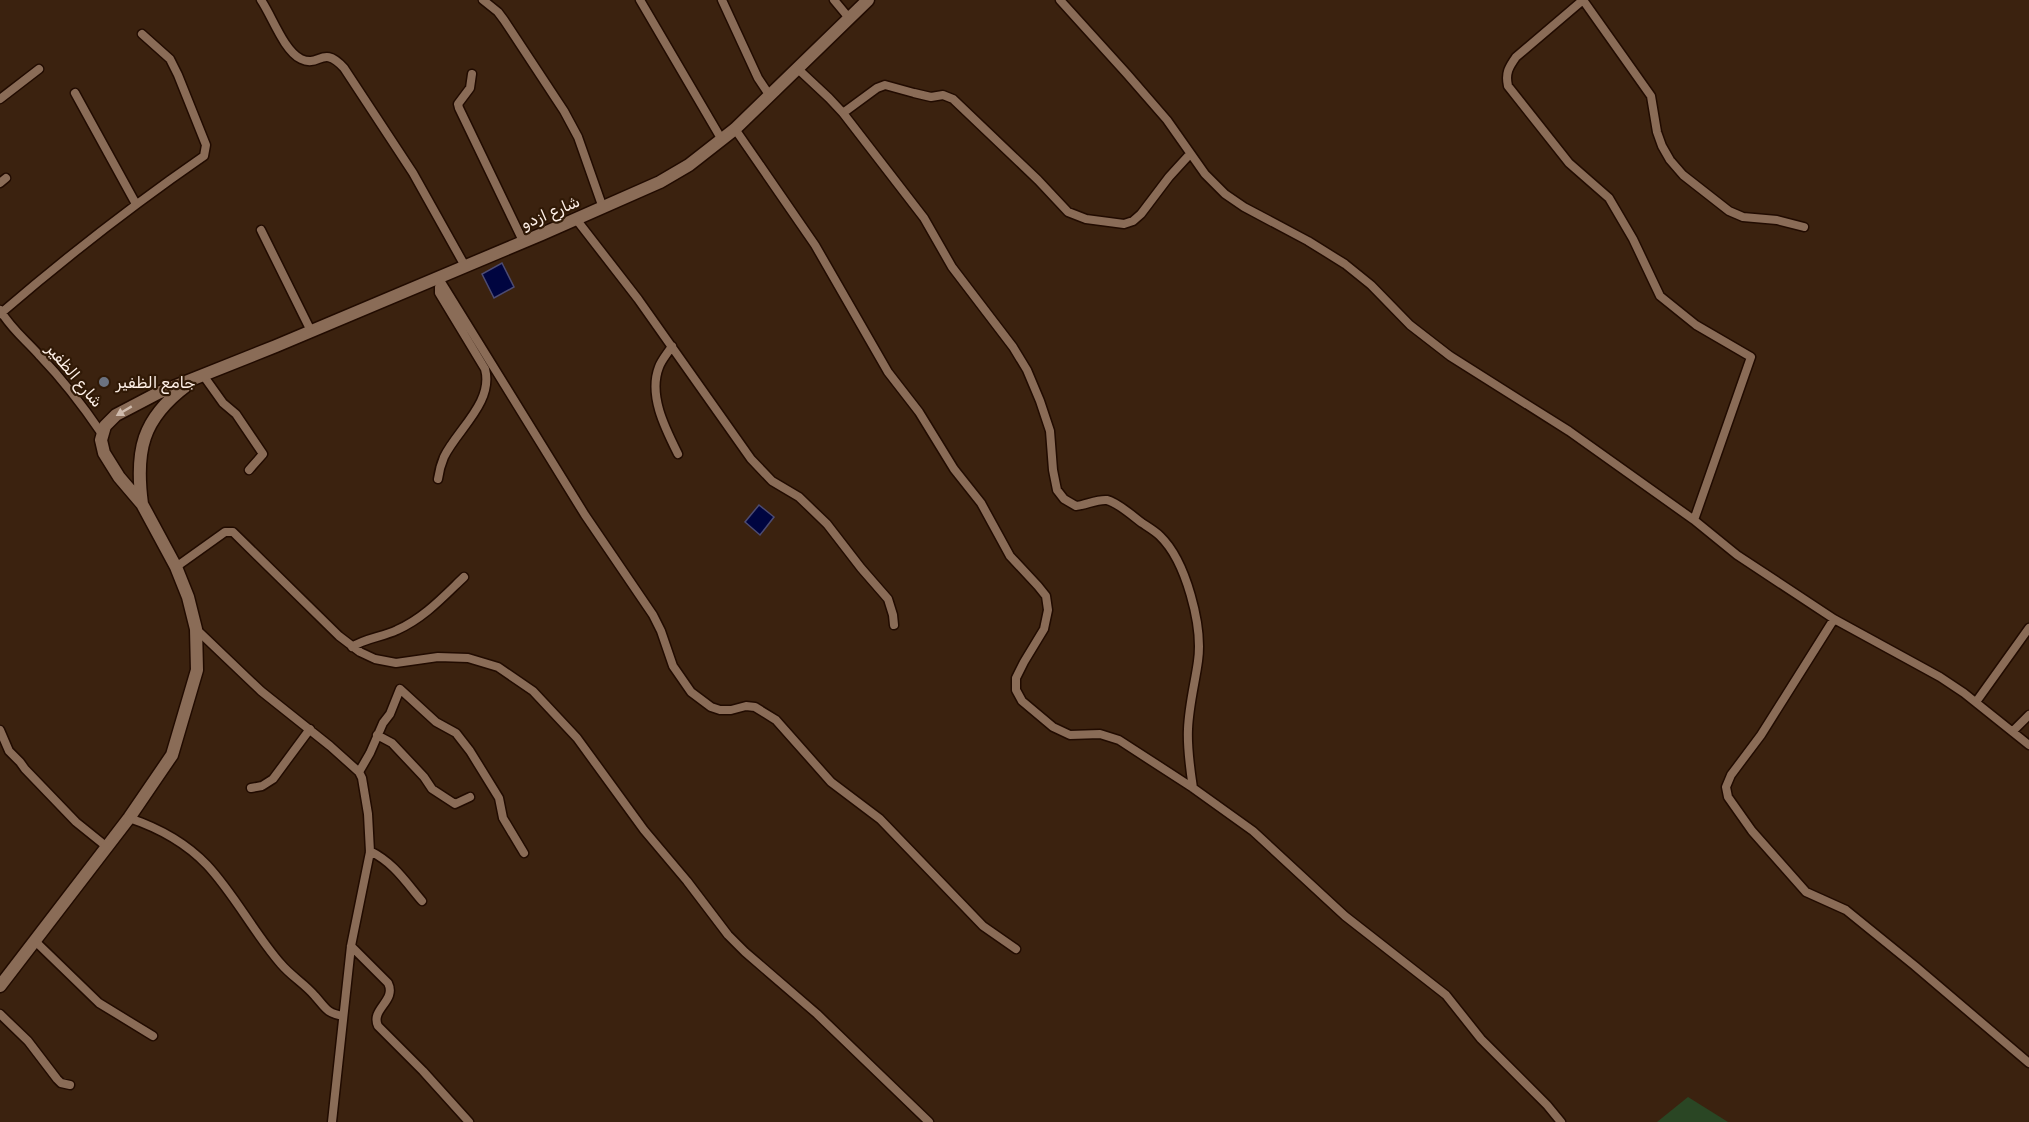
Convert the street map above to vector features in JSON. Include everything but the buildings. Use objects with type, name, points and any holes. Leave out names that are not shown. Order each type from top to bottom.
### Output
[{"type":"street","points":[[261,0],[292,52],[301,59],[310,61],[323,56],[330,57],[336,59],[344,68],[413,173],[465,266]]},
{"type":"street","points":[[483,0],[504,20],[564,111],[578,137],[603,208]]},
{"type":"street","points":[[640,0],[722,140]]},
{"type":"street","points":[[722,0],[741,36],[758,78],[770,96]]},
{"type":"street","points":[[834,0],[849,18]]},
{"type":"street","name":"شارع ازدو","points":[[102,434],[110,421],[125,410],[158,393],[440,281],[465,266],[668,178],[689,165],[735,129],[868,0]]},
{"type":"street","points":[[1060,0],[1167,120],[1205,174],[1225,194],[1345,264],[1371,285],[1430,343],[1569,432],[1694,520],[1737,555],[1834,619],[1940,677],[1976,702],[2029,745]]},
{"type":"street","points":[[1694,520],[1751,357],[1696,325],[1660,296],[1633,239],[1609,198],[1569,163],[1508,86],[1506,77],[1508,68],[1516,57],[1583,0],[1651,96],[1657,132],[1662,146],[1683,175],[1729,211],[1743,217],[1777,220],[1804,227]]},
{"type":"street","points":[[0,312],[136,204],[204,156],[206,145],[170,59],[142,34]]},
{"type":"street","points":[[0,99],[39,69]]},
{"type":"street","points":[[798,69],[843,113],[924,218],[952,267],[1013,347],[1027,370],[1050,431],[1057,490],[1064,499],[1076,506],[1108,500],[1113,502],[1161,537],[1173,555],[1196,611],[1200,636],[1188,728],[1188,751],[1193,788]]},
{"type":"street","points":[[472,74],[470,88],[458,104],[459,108],[523,241]]},
{"type":"street","points":[[843,113],[877,88],[885,85],[931,97],[948,96],[1068,212],[1086,219],[1113,223],[1124,224],[1133,221],[1141,214],[1190,154]]},
{"type":"street","points":[[75,93],[136,204]]},
{"type":"street","points":[[735,129],[815,245],[888,372],[919,412],[954,468],[981,502],[1010,556],[1046,596],[1048,610],[1044,629],[1016,678],[1016,690],[1022,701],[1053,727],[1071,735],[1100,734],[1119,740],[1193,788],[1253,831],[1345,916],[1446,995],[1481,1039],[1562,1122]]},
{"type":"street","points":[[576,219],[672,346],[751,459],[772,481],[799,497],[827,524],[882,591],[891,606],[894,625]]},
{"type":"street","points":[[261,230],[311,331]]},
{"type":"street","points":[[438,480],[445,455],[476,408],[487,380],[485,369],[439,293],[440,281]]},
{"type":"street","points":[[440,281],[585,515],[653,615],[673,666],[691,692],[706,704],[720,710],[755,707],[762,709],[776,720],[831,782],[880,819],[983,926],[1016,949]]},
{"type":"street","name":"شارع الظفير","points":[[0,312],[16,333],[60,378],[102,434]]},
{"type":"street","points":[[672,346],[660,366],[655,382],[656,398],[678,454]]},
{"type":"street","points":[[142,504],[139,483],[140,463],[148,427],[167,401],[200,377],[236,414],[263,454],[249,470]]},
{"type":"street","points":[[0,986],[129,818],[172,755],[197,670],[196,629],[188,597],[176,567],[142,504],[110,464],[102,446],[102,434]]},
{"type":"street","points":[[176,567],[225,532],[233,532],[352,647],[375,659],[396,663],[454,656],[482,661],[498,667],[533,692],[577,738],[644,830],[728,935],[817,1014],[929,1122]]},
{"type":"street","points":[[352,647],[396,631],[418,618],[439,602],[464,577]]},
{"type":"street","points":[[1834,619],[1761,735],[1731,775],[1726,786],[1728,797],[1752,831],[1806,892],[1846,910],[2029,1063]]},
{"type":"street","points":[[1976,702],[2029,628]]},
{"type":"street","points":[[196,629],[261,691],[359,771],[365,794],[370,850],[351,946],[332,1122]]},
{"type":"street","points":[[359,771],[383,723],[390,714],[400,689],[436,722],[456,733],[470,751],[499,798],[503,818],[524,853]]},
{"type":"street","points":[[2013,731],[2029,715]]},
{"type":"street","points":[[251,788],[262,786],[273,779],[310,729]]},
{"type":"street","points":[[0,730],[9,751],[21,762],[25,770],[76,822],[107,847]]},
{"type":"street","points":[[377,735],[392,743],[424,777],[432,789],[455,804],[470,797]]},
{"type":"street","points":[[129,818],[155,827],[179,840],[207,864],[282,965],[315,996],[324,1008],[343,1016]]},
{"type":"street","points":[[370,850],[394,866],[422,901]]},
{"type":"street","points":[[35,941],[99,1003],[153,1036]]},
{"type":"street","points":[[351,946],[388,983],[391,989],[391,995],[377,1014],[378,1026],[469,1122]]},
{"type":"street","points":[[0,1014],[28,1041],[57,1079],[69,1085]]},
{"type":"green space","points":[[1688,1097],[1728,1122],[1657,1122]]},
{"type":"shaded area","points":[[502,263],[514,287],[494,298],[482,274]]},
{"type":"shaded area","points":[[759,505],[774,517],[760,535],[745,522]]},
{"type":"place","name":"جامع الظفير","points":[[104,382]]}]
